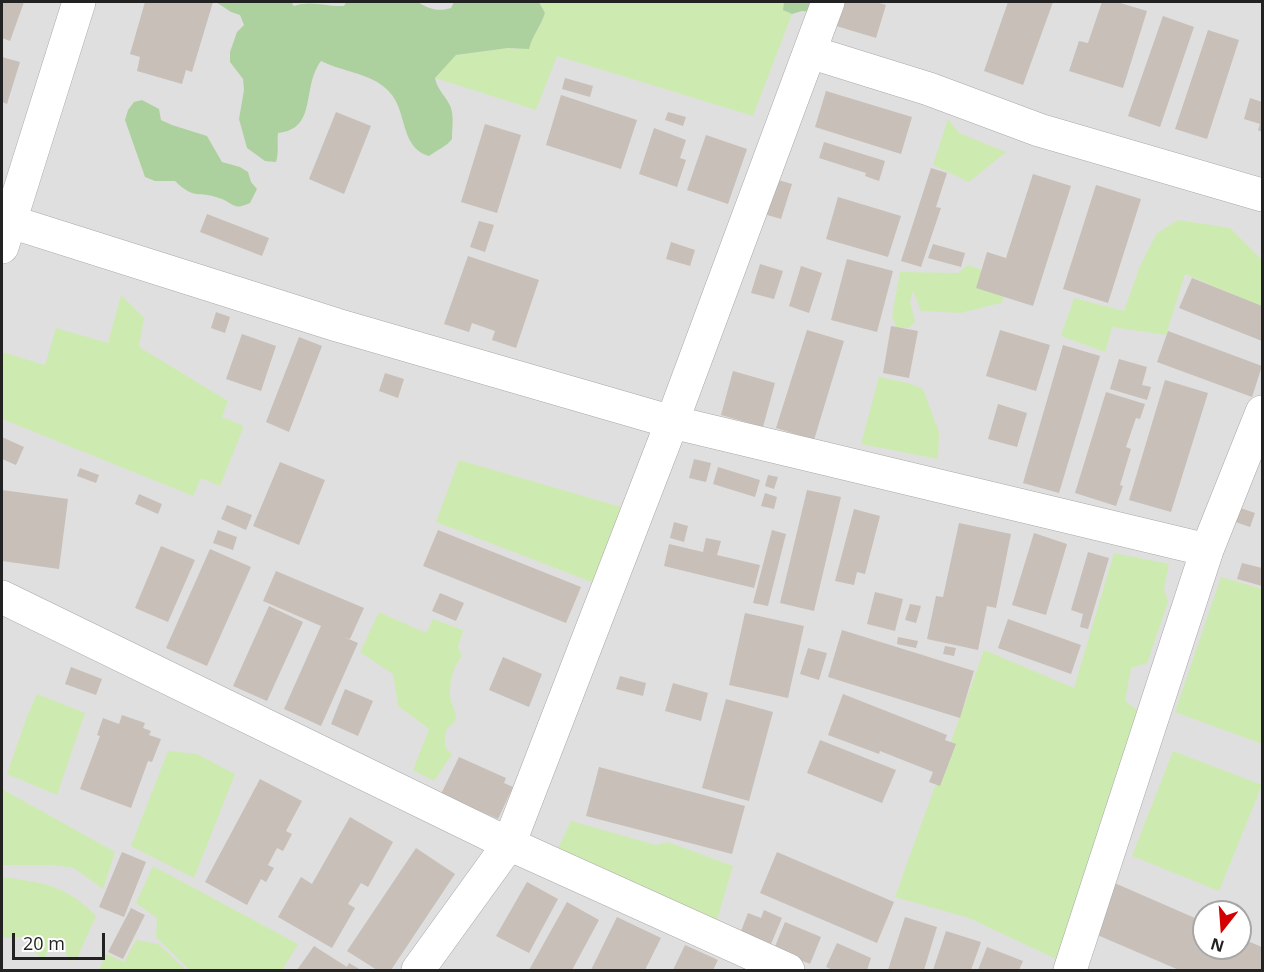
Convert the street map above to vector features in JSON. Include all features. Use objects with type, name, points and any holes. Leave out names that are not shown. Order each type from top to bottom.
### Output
[{"type":"street","points":[[79,2],[5,229],[672,422],[1207,550]]},
{"type":"street","points":[[418,970],[509,844],[672,422],[828,2]]},
{"type":"street","points":[[810,52],[929,89],[1040,130],[1263,195]]},
{"type":"street","points":[[1070,970],[1207,550],[1263,412]]},
{"type":"street","points":[[2,597],[509,844],[788,970]]},
{"type":"shaded area","points":[[2,2],[1262,2],[1262,970],[2,970]]},
{"type":"green space","points":[[216,2],[291,2],[294,6],[313,4],[344,6],[346,2],[418,2],[430,8],[442,10],[451,8],[454,2],[539,2],[545,13],[529,49],[508,48],[456,55],[435,78],[451,108],[452,139],[429,156],[414,146],[397,103],[385,88],[368,78],[321,61],[311,83],[304,116],[291,130],[278,133],[276,162],[265,161],[247,148],[239,119],[244,90],[243,79],[230,62],[230,52],[237,32],[244,25],[240,15]]},
{"type":"green space","points":[[539,2],[784,2],[783,10],[792,14],[753,116],[557,56],[536,110],[435,78],[456,55],[508,48],[518,49],[523,46],[535,34],[543,19],[545,13]]},
{"type":"green space","points":[[784,2],[820,2],[812,12],[802,11],[792,14],[783,10]]},
{"type":"green space","points":[[142,100],[159,109],[161,120],[207,136],[222,162],[248,172],[251,182],[257,189],[250,203],[237,206],[212,196],[192,193],[175,181],[155,181],[145,177],[125,120],[134,102]]},
{"type":"green space","points":[[948,119],[959,133],[1006,152],[969,182],[933,165]]},
{"type":"green space","points":[[1178,220],[1230,228],[1262,260],[1262,307],[1185,274],[1166,335],[1112,327],[1105,352],[1061,336],[1074,298],[1124,311],[1140,266],[1157,233]]},
{"type":"green space","points":[[968,265],[988,272],[1006,295],[1001,303],[960,313],[921,311],[913,291],[910,302],[915,321],[909,328],[897,328],[892,316],[900,272],[958,273]]},
{"type":"green space","points":[[121,295],[144,318],[139,347],[228,401],[222,417],[244,426],[220,486],[201,478],[193,496],[2,419],[2,352],[45,365],[56,328],[108,343]]},
{"type":"green space","points":[[879,377],[908,383],[923,389],[939,432],[938,459],[861,444]]},
{"type":"green space","points":[[459,460],[621,507],[594,583],[436,522]]},
{"type":"green space","points":[[1114,553],[1169,564],[1164,588],[1168,602],[1147,663],[1131,668],[1125,701],[1142,714],[1142,739],[1056,959],[969,918],[895,897],[984,650],[1074,688]]},
{"type":"green space","points":[[1221,577],[1262,589],[1262,744],[1175,712]]},
{"type":"green space","points":[[379,612],[426,633],[433,619],[463,630],[458,647],[462,656],[453,671],[450,696],[456,718],[448,727],[445,737],[445,747],[452,754],[434,781],[413,770],[429,729],[398,706],[393,674],[360,652]]},
{"type":"green space","points":[[37,694],[85,713],[57,795],[7,774]]},
{"type":"green space","points":[[168,751],[197,754],[235,774],[194,878],[131,846]]},
{"type":"green space","points":[[1173,751],[1262,785],[1219,891],[1132,856]]},
{"type":"green space","points":[[2,789],[115,852],[103,889],[74,868],[52,865],[2,865]]},
{"type":"green space","points":[[571,821],[656,845],[668,842],[733,866],[716,923],[557,850]]},
{"type":"green space","points":[[153,866],[298,944],[282,970],[190,970],[156,937],[157,918],[136,903]]},
{"type":"green space","points":[[2,877],[42,884],[63,891],[85,905],[96,916],[77,958],[70,961],[64,949],[51,944],[45,957],[40,957],[30,947],[31,943],[27,938],[2,938]]},
{"type":"green space","points":[[136,940],[158,944],[186,970],[99,970],[106,954],[124,962]]},
{"type":"building","points":[[2,2],[24,2],[10,41],[2,38]]},
{"type":"building","points":[[145,2],[213,2],[192,72],[186,70],[182,84],[137,71],[140,57],[130,54]]},
{"type":"building","points":[[841,2],[876,2],[886,5],[876,38],[833,25]]},
{"type":"building","points":[[1008,2],[1053,2],[1023,85],[984,71]]},
{"type":"building","points":[[1102,2],[1117,2],[1147,11],[1123,88],[1069,71],[1079,41],[1088,43]]},
{"type":"building","points":[[1163,16],[1194,27],[1160,127],[1128,116]]},
{"type":"building","points":[[1208,30],[1239,40],[1207,139],[1175,129]]},
{"type":"building","points":[[2,57],[20,62],[7,104],[2,102]]},
{"type":"building","points":[[565,78],[593,86],[590,97],[562,89]]},
{"type":"building","points":[[826,91],[912,117],[901,154],[815,127]]},
{"type":"building","points":[[561,95],[637,120],[621,169],[546,145]]},
{"type":"building","points":[[1250,98],[1262,102],[1262,132],[1258,130],[1260,124],[1244,119]]},
{"type":"building","points":[[336,112],[371,126],[344,194],[309,179]]},
{"type":"building","points":[[668,112],[686,117],[683,126],[665,120]]},
{"type":"building","points":[[485,124],[521,135],[497,213],[461,202]]},
{"type":"building","points":[[654,128],[686,140],[680,158],[686,160],[677,187],[639,174]]},
{"type":"building","points":[[706,135],[747,149],[728,204],[687,190]]},
{"type":"building","points":[[824,142],[885,161],[879,181],[865,176],[866,173],[819,158]]},
{"type":"building","points":[[931,168],[947,173],[936,207],[941,208],[921,267],[901,261]]},
{"type":"building","points":[[1033,174],[1071,186],[1033,306],[976,288],[987,252],[1006,258]]},
{"type":"building","points":[[775,179],[792,184],[781,219],[764,214]]},
{"type":"building","points":[[1096,185],[1141,199],[1108,303],[1063,289]]},
{"type":"building","points":[[838,197],[901,216],[888,257],[826,239]]},
{"type":"building","points":[[207,214],[269,238],[262,256],[200,232]]},
{"type":"building","points":[[479,221],[494,225],[485,252],[470,247]]},
{"type":"building","points":[[671,242],[695,250],[690,266],[666,259]]},
{"type":"building","points":[[933,244],[965,253],[961,267],[928,258]]},
{"type":"building","points":[[468,256],[539,280],[516,348],[492,340],[495,331],[472,323],[469,332],[444,324]]},
{"type":"building","points":[[847,259],[893,271],[877,332],[831,320]]},
{"type":"building","points":[[760,264],[783,271],[774,299],[751,293]]},
{"type":"building","points":[[801,266],[822,273],[809,313],[789,306]]},
{"type":"building","points":[[1192,278],[1262,306],[1262,341],[1179,308]]},
{"type":"building","points":[[216,312],[230,317],[225,333],[211,328]]},
{"type":"building","points":[[891,326],[918,331],[909,378],[883,373]]},
{"type":"building","points":[[807,330],[844,341],[814,440],[776,428]]},
{"type":"building","points":[[1000,330],[1050,345],[1036,391],[986,376]]},
{"type":"building","points":[[1168,331],[1262,366],[1252,397],[1157,362]]},
{"type":"building","points":[[242,334],[276,346],[261,391],[226,379]]},
{"type":"building","points":[[299,337],[322,346],[289,432],[266,422]]},
{"type":"building","points":[[1063,345],[1100,356],[1059,493],[1023,483]]},
{"type":"building","points":[[1119,359],[1147,367],[1142,385],[1151,387],[1147,400],[1110,389]]},
{"type":"building","points":[[733,371],[775,383],[763,427],[721,415]]},
{"type":"building","points":[[385,373],[404,379],[398,398],[379,391]]},
{"type":"building","points":[[1165,380],[1208,393],[1171,512],[1129,500]]},
{"type":"building","points":[[1106,392],[1145,404],[1140,419],[1136,418],[1126,447],[1131,449],[1116,506],[1075,493]]},
{"type":"building","points":[[998,404],[1027,413],[1017,447],[988,439]]},
{"type":"building","points":[[2,437],[24,447],[16,465],[2,459]]},
{"type":"building","points":[[694,459],[711,463],[706,482],[689,478]]},
{"type":"building","points":[[280,462],[325,480],[299,545],[253,526]]},
{"type":"building","points":[[718,467],[760,480],[755,497],[713,484]]},
{"type":"building","points":[[80,468],[99,475],[96,483],[77,476]]},
{"type":"building","points":[[768,475],[778,477],[774,489],[765,486]]},
{"type":"building","points":[[2,490],[68,499],[59,569],[2,561]]},
{"type":"building","points":[[807,490],[841,497],[814,611],[780,603]]},
{"type":"building","points":[[765,493],[777,497],[774,509],[761,506]]},
{"type":"building","points":[[139,494],[162,504],[158,514],[135,504]]},
{"type":"building","points":[[1229,504],[1255,513],[1250,527],[1224,518]]},
{"type":"building","points":[[227,505],[252,515],[246,530],[221,519]]},
{"type":"building","points":[[854,509],[880,516],[865,574],[857,572],[854,585],[835,581]]},
{"type":"building","points":[[674,522],[688,526],[684,542],[670,538]]},
{"type":"building","points":[[959,523],[1011,534],[996,608],[987,606],[978,650],[927,639],[936,596],[943,597]]},
{"type":"building","points":[[218,530],[237,537],[233,550],[213,543]]},
{"type":"building","points":[[438,530],[581,587],[566,623],[423,566]]},
{"type":"building","points":[[772,530],[786,534],[768,606],[753,603]]},
{"type":"building","points":[[1034,533],[1067,544],[1046,615],[1012,605]]},
{"type":"building","points":[[706,538],[721,541],[717,555],[760,565],[754,588],[664,566],[669,544],[703,552]]},
{"type":"building","points":[[161,546],[195,560],[168,622],[135,608]]},
{"type":"building","points":[[210,549],[251,567],[207,666],[166,648]]},
{"type":"building","points":[[1088,552],[1109,558],[1088,629],[1080,627],[1083,614],[1071,610]]},
{"type":"building","points":[[1242,563],[1262,568],[1262,586],[1237,579]]},
{"type":"building","points":[[276,571],[364,608],[350,639],[344,637],[358,643],[321,726],[284,709],[321,626],[263,601]]},
{"type":"building","points":[[875,592],[903,599],[895,631],[867,624]]},
{"type":"building","points":[[440,593],[464,603],[456,621],[432,611]]},
{"type":"building","points":[[910,604],[921,606],[916,623],[905,620]]},
{"type":"building","points":[[269,606],[303,622],[267,701],[233,686]]},
{"type":"building","points":[[745,613],[804,626],[788,698],[729,685]]},
{"type":"building","points":[[1008,619],[1081,645],[1071,674],[998,648]]},
{"type":"building","points":[[842,630],[974,671],[960,718],[828,677]]},
{"type":"building","points":[[898,637],[918,641],[916,648],[897,644]]},
{"type":"building","points":[[945,646],[956,648],[954,656],[943,654]]},
{"type":"building","points":[[808,648],[827,653],[819,680],[800,674]]},
{"type":"building","points":[[503,657],[542,674],[529,707],[489,690]]},
{"type":"building","points":[[71,667],[102,679],[96,695],[65,684]]},
{"type":"building","points":[[620,676],[646,683],[643,696],[616,689]]},
{"type":"building","points":[[673,683],[708,693],[701,721],[665,711]]},
{"type":"building","points":[[345,689],[373,701],[358,736],[331,724]]},
{"type":"building","points":[[843,694],[947,735],[945,740],[956,744],[940,786],[929,782],[933,772],[880,751],[879,754],[828,735]]},
{"type":"building","points":[[726,699],[773,712],[749,801],[702,788]]},
{"type":"building","points":[[122,715],[145,723],[143,728],[151,731],[149,735],[161,739],[152,762],[148,761],[131,808],[80,789],[100,736],[97,735],[103,718],[119,724]]},
{"type":"building","points":[[820,740],[896,770],[882,803],[807,773]]},
{"type":"building","points":[[459,757],[506,778],[504,783],[513,787],[498,819],[441,794]]},
{"type":"building","points":[[599,767],[745,806],[732,854],[586,816]]},
{"type":"building","points":[[260,779],[302,801],[286,831],[292,834],[283,851],[277,848],[268,865],[274,868],[266,882],[261,879],[247,905],[205,882]]},
{"type":"building","points":[[350,817],[393,842],[368,887],[361,883],[348,904],[355,908],[332,948],[278,917],[301,877],[312,884]]},
{"type":"building","points":[[416,848],[455,874],[391,970],[377,970],[347,951]]},
{"type":"building","points":[[122,852],[146,862],[124,917],[99,907]]},
{"type":"building","points":[[777,852],[894,902],[877,943],[760,893]]},
{"type":"building","points":[[1110,881],[1192,917],[1192,960],[1252,960],[1252,943],[1262,947],[1262,970],[1179,970],[1088,931]]},
{"type":"building","points":[[527,882],[558,899],[529,953],[496,936]]},
{"type":"building","points":[[567,902],[599,920],[572,970],[529,970]]},
{"type":"building","points":[[131,908],[145,915],[123,959],[108,952]]},
{"type":"building","points":[[764,910],[782,918],[771,944],[741,931],[748,913],[761,918]]},
{"type":"building","points":[[617,917],[661,938],[645,970],[591,970]]},
{"type":"building","points":[[905,917],[937,927],[924,970],[888,970]]},
{"type":"building","points":[[785,922],[821,937],[810,964],[774,949]]},
{"type":"building","points":[[946,931],[981,942],[971,970],[933,970]]},
{"type":"building","points":[[837,943],[871,958],[867,970],[833,970],[826,967]]},
{"type":"building","points":[[685,945],[718,960],[713,970],[673,970]]},
{"type":"building","points":[[314,946],[347,967],[349,963],[361,970],[297,970]]},
{"type":"building","points":[[987,947],[1023,961],[1019,970],[978,970]]}]
